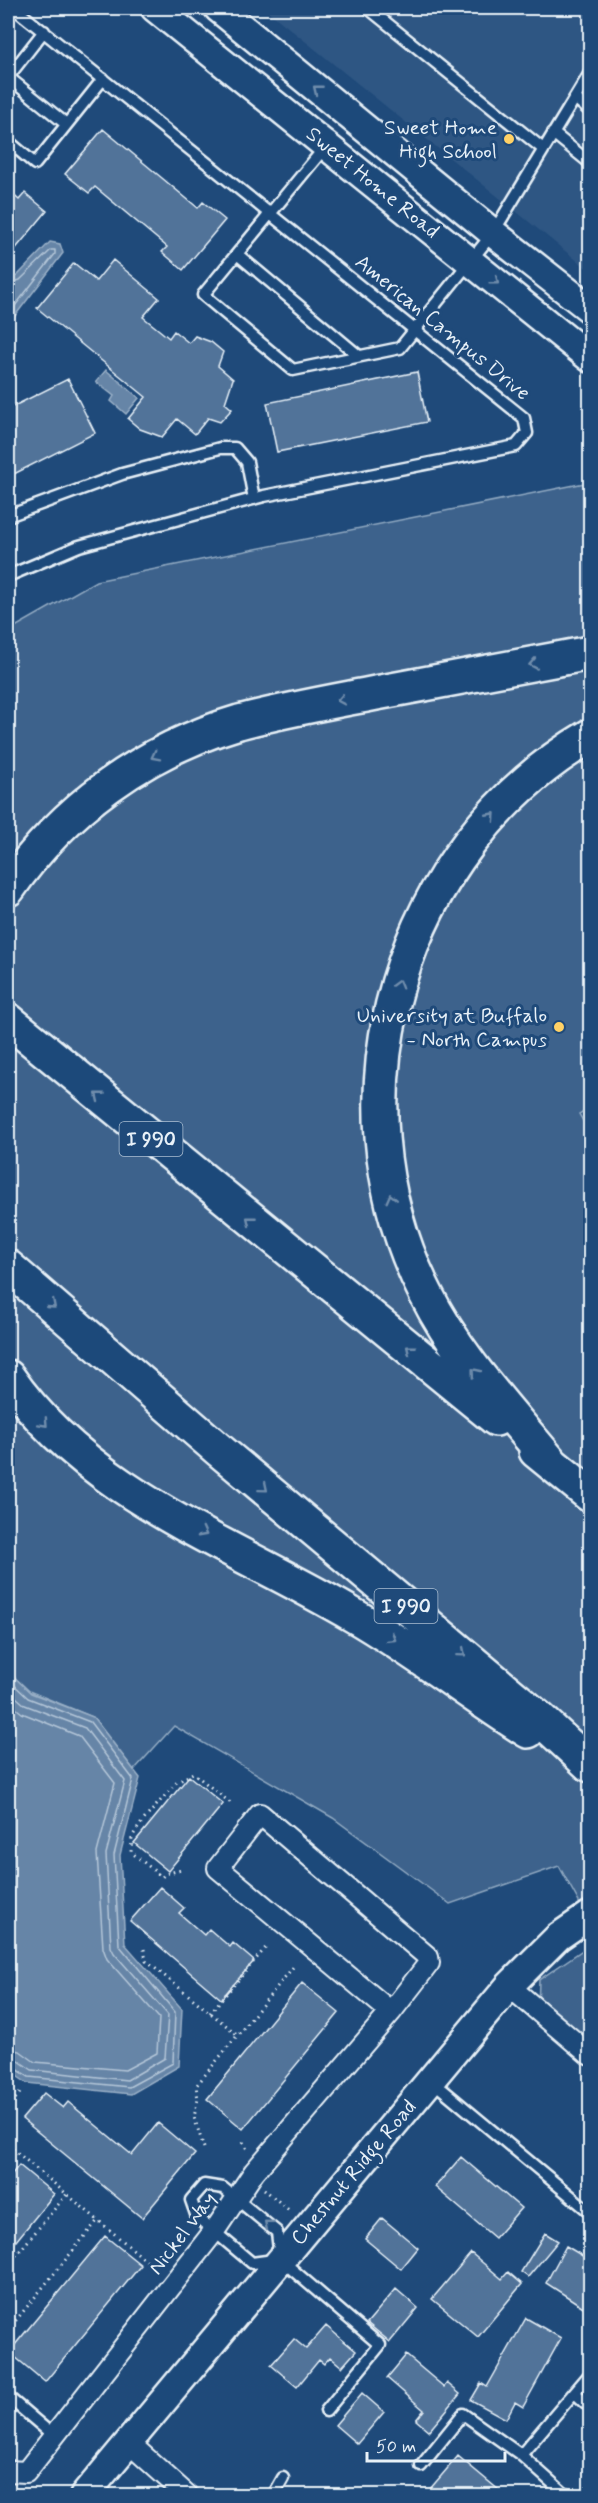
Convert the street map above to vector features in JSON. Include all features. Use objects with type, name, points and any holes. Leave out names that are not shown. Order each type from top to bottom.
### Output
[{"type":"highway","points":[[8,888],[53,832],[106,787],[141,763],[198,736],[276,713],[591,653]]},
{"type":"highway","points":[[553,1465],[455,1346],[416,1274],[403,1240],[388,1188],[381,1135],[381,1084],[387,1026],[399,979],[416,934],[438,891],[464,850],[500,807],[542,769],[591,736]]},
{"type":"highway","name":"I 990","points":[[8,1020],[304,1264],[591,1495]]},
{"type":"highway","name":"I 990","points":[[8,1267],[219,1450],[539,1718],[591,1765]]},
{"type":"highway","points":[[8,1377],[51,1431],[82,1459],[117,1484],[142,1500],[354,1616],[416,1654],[497,1712],[591,1770]]},
{"type":"main road","name":"Sweet Home Road","points":[[155,8],[591,358]]},
{"type":"main road","name":"Sweet Home Road","points":[[218,8],[493,233],[591,309]]},
{"type":"main road","points":[[213,54],[325,117],[467,236],[478,240],[493,233]]},
{"type":"main road","points":[[470,261],[483,252],[495,254],[591,327]]},
{"type":"main road","name":"Chestnut Ridge Road","points":[[84,2496],[509,1986],[558,1937],[591,1915]]},
{"type":"street","name":"Nickel Way","points":[[8,2471],[27,2472],[215,2230],[254,2172],[391,2012],[429,1963],[428,1957],[260,1814],[218,1868],[391,2012]]},
{"type":"street","points":[[509,1986],[591,2055]]},
{"type":"street","points":[[128,2442],[188,2496]]},
{"type":"lane","name":"American Campus Drive","points":[[8,576],[79,546],[254,499],[516,446],[527,434],[524,418],[14,8]]},
{"type":"lane","points":[[368,8],[543,149]]},
{"type":"lane","points":[[44,31],[8,77],[66,124]]},
{"type":"lane","points":[[327,146],[202,296],[293,370],[400,348],[493,233],[591,73]]},
{"type":"lane","points":[[8,141],[35,164],[104,79]]},
{"type":"lane","points":[[575,98],[591,111]]},
{"type":"lane","points":[[553,133],[589,160]]},
{"type":"lane","points":[[237,254],[359,356]]},
{"type":"lane","points":[[8,516],[122,474],[220,448],[235,448],[247,462],[254,499]]},
{"type":"lane","points":[[430,2080],[591,2212]]},
{"type":"lane","points":[[280,2259],[252,2263],[197,2217],[191,2199],[204,2186],[223,2188],[238,2199],[277,2232],[280,2259],[380,2345],[326,2410]]},
{"type":"lane","points":[[521,2455],[591,2374]]},
{"type":"lane","points":[[574,2392],[591,2407]]},
{"type":"lane","points":[[8,2397],[55,2437]]},
{"type":"lane","points":[[421,2466],[463,2414],[521,2455],[567,2496]]},
{"type":"lane","points":[[273,2496],[283,2478]]},
{"type":"path","points":[[180,1870],[162,1877],[131,1852],[132,1838],[142,1822],[176,1783],[193,1773],[232,1804]]},
{"type":"path","points":[[210,2013],[268,1945]]},
{"type":"path","points":[[144,1949],[146,1961],[238,2035]]},
{"type":"path","points":[[204,2148],[194,2117],[198,2099],[196,2086],[294,1966]]},
{"type":"path","points":[[8,2092],[20,2093],[8,2108]]},
{"type":"path","points":[[8,2145],[154,2267]]},
{"type":"path","points":[[8,2154],[12,2149]]},
{"type":"path","points":[[8,2265],[67,2194]]},
{"type":"path","points":[[8,2330],[98,2220]]},
{"type":"shaded area","name":"Sweet Home High School","points":[[264,8],[590,8],[590,271]]},
{"type":"shaded area","points":[[590,482],[590,1107],[579,1114],[590,1133],[590,1896],[580,1904],[559,1866],[450,1904],[333,1818],[174,1726],[134,1770],[93,1717],[29,1691],[8,1671],[8,631],[96,581]]},
{"type":"shaded area","points":[[590,1945],[590,2055],[538,2011],[539,1980]]},
{"type":"water","points":[[50,242],[60,244],[63,253],[8,325],[8,278],[17,276]]},
{"type":"water","points":[[106,370],[139,398],[126,414],[111,401],[114,396],[96,382]]},
{"type":"water","points":[[8,1671],[31,1693],[93,1717],[140,1778],[120,1855],[125,1944],[182,2009],[179,2066],[131,2094],[27,2083],[8,2070]]},
{"type":"building","points":[[103,129],[198,208],[203,202],[225,220],[183,270],[162,252],[167,247],[95,187],[89,193],[65,174]]},
{"type":"building","points":[[8,190],[19,200],[25,193],[47,211],[8,258]]},
{"type":"building","points":[[113,260],[159,298],[143,317],[169,338],[174,331],[189,343],[195,336],[211,342],[223,352],[218,366],[233,379],[225,403],[232,409],[220,422],[208,418],[195,434],[177,419],[162,437],[140,429],[128,419],[146,397],[37,308],[74,263],[96,281]]},
{"type":"building","points":[[417,372],[427,422],[277,452],[267,403]]},
{"type":"building","points":[[68,379],[95,433],[8,477],[8,409]]},
{"type":"building","points":[[189,1776],[223,1804],[168,1871],[134,1843]]},
{"type":"building","points":[[160,1887],[184,1908],[179,1913],[204,1935],[209,1929],[230,1947],[233,1943],[254,1961],[221,1999],[130,1921]]},
{"type":"building","points":[[302,1983],[339,2013],[243,2129],[207,2099]]},
{"type":"building","points":[[44,2093],[63,2108],[68,2102],[132,2155],[158,2123],[195,2154],[142,2218],[22,2119]]},
{"type":"building","points":[[461,2157],[521,2208],[495,2238],[435,2187]]},
{"type":"building","points":[[19,2165],[54,2194],[8,2251],[8,2179]]},
{"type":"building","points":[[382,2218],[418,2248],[401,2269],[365,2239]]},
{"type":"building","points":[[545,2233],[558,2241],[528,2277],[521,2272]]},
{"type":"building","points":[[105,2236],[141,2265],[45,2382],[9,2352]]},
{"type":"building","points":[[566,2246],[591,2261],[591,2312],[546,2283]]},
{"type":"building","points":[[471,2253],[502,2279],[508,2272],[522,2284],[478,2337],[432,2299]]},
{"type":"building","points":[[396,2289],[418,2308],[390,2342],[367,2323]]},
{"type":"building","points":[[526,2318],[561,2338],[523,2407],[515,2402],[506,2419],[471,2400],[481,2383],[487,2387]]},
{"type":"building","points":[[326,2326],[356,2351],[342,2367],[330,2357],[324,2364],[319,2360],[297,2387],[271,2365],[294,2339],[306,2349]]},
{"type":"building","points":[[406,2355],[444,2387],[447,2383],[460,2394],[429,2431],[416,2420],[424,2410],[387,2378]]},
{"type":"building","points":[[362,2393],[384,2412],[357,2444],[335,2425]]},
{"type":"building","points":[[458,2456],[506,2496],[424,2496]]},
{"type":"place","name":"Sweet Home High School","points":[[509,139]]},
{"type":"place","name":"University at Buffalo - North Campus","points":[[559,1027]]}]
